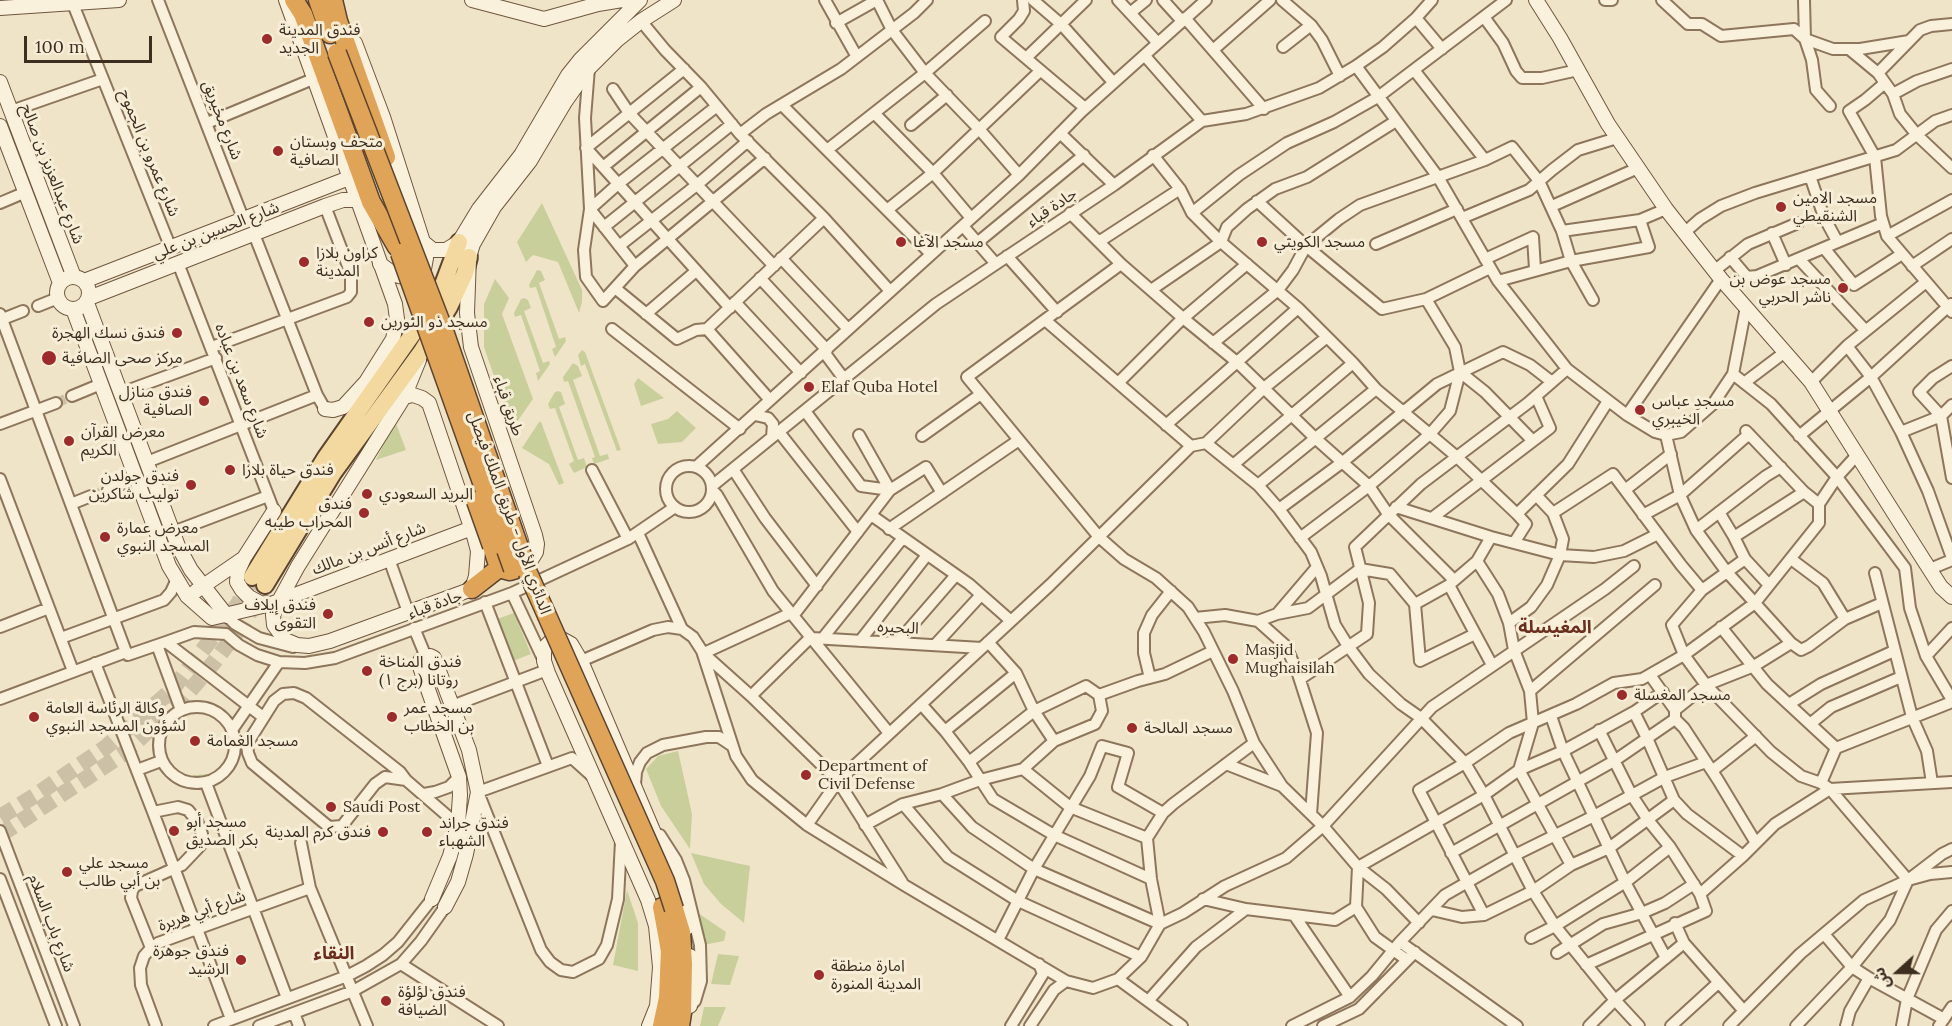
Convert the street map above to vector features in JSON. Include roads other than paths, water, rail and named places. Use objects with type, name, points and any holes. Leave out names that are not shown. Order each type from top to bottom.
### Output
[{"type":"highway","points":[[294,0],[303,14],[318,75],[371,202],[397,247]]},
{"type":"highway","name":"الدائري الأول - طريق الملك فيصل","points":[[309,0],[397,247],[436,331]]},
{"type":"highway","name":"الدائري الأول - طريق الملك فيصل","points":[[318,0],[404,228],[436,331],[528,573],[665,881],[670,951],[662,1002],[662,1026]]},
{"type":"highway","points":[[333,0],[338,21],[397,187],[404,228]]},
{"type":"highway","points":[[436,331],[458,349],[528,551],[524,567],[514,571],[499,568],[428,364],[436,331]]},
{"type":"highway","points":[[479,596],[499,568]]},
{"type":"highway","name":"الدائري الأول - طريق الملك فيصل","points":[[668,908],[681,932],[684,1020]]},
{"type":"main road","points":[[0,8],[119,0]]},
{"type":"main road","points":[[286,0],[318,75],[348,178],[395,304],[397,319],[391,366]]},
{"type":"main road","points":[[339,0],[383,117],[426,258],[420,272],[412,276],[395,275],[387,271],[377,257]]},
{"type":"main road","points":[[472,0],[544,19],[598,4],[622,0],[638,2]]},
{"type":"main road","points":[[638,2],[555,95],[521,155],[479,209],[459,242],[438,298],[321,464],[258,581],[422,351],[449,307],[465,273],[473,244],[494,207],[530,161],[565,102],[584,64],[641,21],[674,0]]},
{"type":"main road","points":[[1536,0],[1617,138],[1666,209],[1718,275],[1811,382],[1941,587],[1952,597]]},
{"type":"main road","name":"شارع عبدالعزيز بن صالح","points":[[0,82],[79,279],[89,287],[88,300],[178,546],[203,586],[227,616]]},
{"type":"main road","name":"شارع عبدالعزيز بن صالح","points":[[0,126],[60,283],[58,298]]},
{"type":"main road","name":"شارع الحسين بن علي","points":[[79,279],[348,178]]},
{"type":"main road","name":"شارع الحسين بن علي","points":[[88,300],[325,206],[343,200],[357,200]]},
{"type":"main road","points":[[423,242],[428,248],[439,251],[446,250],[459,242]]},
{"type":"main road","name":"طريق قباء","points":[[469,257],[467,313],[471,347],[535,535],[536,552],[528,551]]},
{"type":"main road","points":[[60,283],[69,277],[79,279]]},
{"type":"main road","points":[[58,298],[64,306],[73,309],[78,309],[88,300]]},
{"type":"main road","points":[[73,309],[169,566],[187,596],[244,558]]},
{"type":"main road","points":[[325,410],[343,407],[368,379],[393,339]]},
{"type":"main road","points":[[404,397],[413,395],[429,403],[478,551],[476,576],[479,596],[408,612],[330,642],[303,645],[285,640],[274,625],[275,603],[404,397],[422,351]]},
{"type":"main road","points":[[368,379],[391,366]]},
{"type":"main road","points":[[274,511],[244,558],[238,571],[237,582],[249,597],[260,603],[275,603]]},
{"type":"main road","name":"شارع أنس بن مالك","points":[[187,596],[212,618],[227,616],[275,603],[472,528]]},
{"type":"main road","points":[[649,1026],[662,1002],[656,926],[648,900],[543,668],[545,647],[551,641],[562,639],[571,644],[581,661],[649,817],[681,900],[688,926],[692,982],[684,1020]]},
{"type":"main road","points":[[432,899],[450,856],[458,825],[460,795],[459,777],[419,664],[421,659],[430,656],[434,658],[468,750],[478,792],[458,882],[445,907]]},
{"type":"main road","points":[[656,926],[670,951]]},
{"type":"main road","points":[[683,964],[688,926]]},
{"type":"street","name":"شارع مخيريق","points":[[158,0],[243,218]]},
{"type":"street","points":[[825,0],[857,57]]},
{"type":"street","points":[[836,23],[877,0],[892,30],[925,73],[1019,175]]},
{"type":"street","points":[[620,246],[698,184],[744,137],[782,105],[841,69],[927,0]]},
{"type":"street","points":[[1023,0],[1024,11],[1001,37],[1085,108]]},
{"type":"street","points":[[1033,0],[1062,25],[1113,82]]},
{"type":"street","points":[[1026,58],[1086,0]]},
{"type":"street","points":[[1118,0],[1158,43]]},
{"type":"street","points":[[1130,13],[1146,0]]},
{"type":"street","points":[[1163,0],[1213,50],[1264,109]]},
{"type":"street","points":[[712,488],[709,501],[697,511],[690,512],[675,507],[668,496],[667,489],[671,476],[682,468],[696,467],[740,429],[1019,175],[1113,82],[1206,0]]},
{"type":"street","points":[[1213,50],[1270,0]]},
{"type":"street","points":[[1282,0],[1311,25],[1322,40],[1340,76]]},
{"type":"street","name":"جادة قباء","points":[[712,488],[936,304],[1114,185],[1202,121],[1264,109],[1319,88],[1383,47],[1416,18],[1432,0]]},
{"type":"street","points":[[1192,213],[1239,175],[1287,143],[1334,122],[1378,97],[1506,0]]},
{"type":"street","points":[[1605,0],[1612,0]]},
{"type":"street","points":[[1662,0],[1688,24],[1702,24],[1721,36],[1794,29],[1805,39],[1833,49],[1909,41]]},
{"type":"street","points":[[1804,0],[1805,39],[1812,60],[1816,90],[1830,106]]},
{"type":"street","name":"شارع عمرو بن الجموح","points":[[73,4],[170,246]]},
{"type":"street","points":[[1484,16],[1522,78],[1542,78],[1578,70]]},
{"type":"street","points":[[1416,18],[1442,49]]},
{"type":"street","points":[[641,21],[732,124],[824,218],[890,291]]},
{"type":"street","points":[[827,150],[925,73],[985,21]]},
{"type":"street","points":[[1878,73],[1920,30],[1926,27],[1952,24]]},
{"type":"street","points":[[1283,47],[1311,25]]},
{"type":"street","points":[[1849,49],[1878,73],[1893,94],[1900,114],[1917,135],[1952,168]]},
{"type":"street","points":[[1144,56],[1202,121]]},
{"type":"street","points":[[584,64],[590,209],[584,250],[586,277],[603,301],[635,266],[765,158]]},
{"type":"street","points":[[1356,66],[1438,177],[1498,281],[1567,369],[1627,415],[1654,432],[1666,435],[1681,432],[1713,404],[1734,374],[1746,307]]},
{"type":"street","points":[[586,148],[684,69]]},
{"type":"street","points":[[1893,94],[1917,81],[1952,69]]},
{"type":"street","points":[[1414,70],[1485,160]]},
{"type":"street","points":[[887,210],[933,173],[1040,71]]},
{"type":"street","points":[[207,123],[318,75]]},
{"type":"street","points":[[11,111],[103,79]]},
{"type":"street","points":[[1800,436],[1950,307],[1887,236],[1883,223],[1875,157],[1849,111],[1884,83]]},
{"type":"street","points":[[603,167],[701,87]]},
{"type":"street","points":[[613,89],[647,132],[714,201],[848,329]]},
{"type":"street","points":[[911,125],[947,95]]},
{"type":"street","points":[[782,105],[931,254]]},
{"type":"street","points":[[590,209],[717,106]]},
{"type":"street","points":[[874,113],[933,173],[967,222],[977,243],[996,264]]},
{"type":"street","points":[[1683,233],[1721,206],[1755,193],[1896,150],[1935,122],[1952,115]]},
{"type":"street","points":[[1151,290],[1221,242],[1227,228],[1257,201],[1275,189],[1306,177],[1358,147],[1396,121]]},
{"type":"street","points":[[604,227],[732,124]]},
{"type":"street","points":[[1060,134],[1114,185]]},
{"type":"street","points":[[1376,244],[1529,190],[1578,150],[1617,138]]},
{"type":"street","points":[[1213,343],[1278,290],[1293,270],[1306,246],[1360,205],[1485,160],[1512,147],[1539,181],[1562,231],[1571,261],[1593,300]]},
{"type":"street","points":[[586,148],[696,271],[801,374]]},
{"type":"street","points":[[977,243],[1084,155]]},
{"type":"street","points":[[1153,155],[1180,189],[1192,213],[1221,242],[1298,308],[1376,389],[1483,480],[1526,524],[1514,543]]},
{"type":"street","points":[[1552,206],[1638,168]]},
{"type":"street","points":[[1810,176],[1824,217],[1837,241]]},
{"type":"street","points":[[1100,241],[1180,189]]},
{"type":"street","points":[[0,203],[26,192]]},
{"type":"street","points":[[1257,201],[1306,246],[1382,309],[1426,299],[1533,237],[1534,269]]},
{"type":"street","points":[[1887,236],[1952,201]]},
{"type":"street","points":[[121,393],[346,297],[351,292],[351,274],[325,206]]},
{"type":"street","points":[[590,209],[635,266]]},
{"type":"street","points":[[1562,231],[1640,220],[1666,209]]},
{"type":"street","points":[[1070,213],[1121,264],[1238,363],[1392,510],[1452,583],[1492,665]]},
{"type":"street","points":[[615,288],[677,339],[696,330],[707,329],[824,218]]},
{"type":"street","points":[[1498,281],[1534,269],[1649,246],[1640,220]]},
{"type":"street","points":[[1627,415],[1730,257],[1748,244],[1798,223]]},
{"type":"street","points":[[1730,257],[1747,278],[1786,265],[1883,223]]},
{"type":"street","points":[[1772,233],[1786,265]]},
{"type":"street","points":[[254,234],[317,395],[325,410]]},
{"type":"street","points":[[1912,266],[1952,238]]},
{"type":"street","points":[[1824,248],[1854,285],[1902,254]]},
{"type":"street","points":[[1007,256],[1057,312]]},
{"type":"street","points":[[1799,259],[1865,330]]},
{"type":"street","name":"شارع سعد بن عباده","points":[[178,263],[274,511]]},
{"type":"street","points":[[1121,264],[967,377],[1099,537],[1124,559],[1156,578],[1188,607],[1233,691],[1254,743],[1282,786],[1323,825],[1358,867],[1386,889],[1419,923]]},
{"type":"street","points":[[1118,383],[1183,318],[1247,264]]},
{"type":"street","points":[[646,314],[696,271]]},
{"type":"street","points":[[760,279],[825,351],[844,378]]},
{"type":"street","points":[[1811,382],[1846,346],[1926,282]]},
{"type":"street","points":[[38,306],[58,298]]},
{"type":"street","points":[[1300,538],[1369,486],[1430,434],[1450,411],[1460,372],[1455,347],[1426,299]]},
{"type":"street","points":[[1166,424],[1298,308]]},
{"type":"street","points":[[23,311],[1,318],[126,652],[128,655],[161,643]]},
{"type":"street","points":[[1045,320],[1191,446]]},
{"type":"street","points":[[612,329],[740,429]]},
{"type":"street","points":[[707,329],[770,400]]},
{"type":"street","points":[[807,825],[838,781],[1011,621],[1191,446],[1206,443],[1264,388],[1328,337]]},
{"type":"street","points":[[1846,346],[1871,377],[1901,432],[1928,491],[1952,559],[1905,568]]},
{"type":"street","points":[[1279,508],[1343,462],[1437,384],[1503,352],[1530,364],[1552,382]]},
{"type":"street","points":[[1744,383],[1785,352]]},
{"type":"street","points":[[1233,465],[1353,363]]},
{"type":"street","points":[[1952,366],[1933,378],[1919,392],[1941,416],[1952,478]]},
{"type":"street","points":[[1300,679],[1366,634],[1369,603],[1355,547],[1421,484],[1510,417],[1567,369]]},
{"type":"street","points":[[1460,372],[1485,392],[1533,441]]},
{"type":"street","points":[[1734,374],[1771,404],[1837,477],[1905,568],[1910,608],[1926,656],[1952,701],[1836,748]]},
{"type":"street","points":[[72,396],[101,384]]},
{"type":"street","points":[[1258,485],[1376,389]]},
{"type":"street","points":[[922,436],[981,394]]},
{"type":"street","points":[[147,462],[317,395]]},
{"type":"street","points":[[1432,518],[1550,428],[1536,396]]},
{"type":"street","points":[[1516,514],[1568,464],[1608,401]]},
{"type":"street","points":[[0,424],[56,403]]},
{"type":"street","points":[[1901,432],[1941,416],[1952,405]]},
{"type":"street","points":[[805,411],[861,486],[890,490]]},
{"type":"street","points":[[754,415],[768,418],[776,434],[858,532]]},
{"type":"street","points":[[1644,515],[1680,495],[1748,433],[1803,492],[1819,504]]},
{"type":"street","points":[[859,435],[890,490]]},
{"type":"street","points":[[1666,435],[1680,495],[1696,530],[1726,571],[1791,643],[1801,650],[1845,619],[1882,603]]},
{"type":"street","points":[[890,529],[1019,440]]},
{"type":"street","points":[[1206,443],[1258,485],[1279,508],[1311,552],[1335,625],[1348,646],[1369,674],[1401,704],[1421,718],[1465,763],[1485,795],[1533,891],[1555,926],[1614,1000],[1638,1026]]},
{"type":"street","points":[[1625,490],[1671,454]]},
{"type":"street","points":[[1484,915],[1419,790],[1465,763],[1509,733],[1551,716],[1614,683],[1642,679],[1650,675],[1684,655],[1755,603],[1819,523],[1819,504],[1837,477],[1857,455]]},
{"type":"street","points":[[696,467],[706,474],[773,591],[815,638],[889,733]]},
{"type":"street","points":[[703,652],[792,614],[817,586],[890,490],[926,467],[942,493]]},
{"type":"street","points":[[1696,530],[1781,467]]},
{"type":"street","points":[[733,469],[765,518],[817,586]]},
{"type":"street","points":[[592,470],[627,539]]},
{"type":"street","points":[[1553,513],[1613,474],[1702,590]]},
{"type":"street","points":[[108,489],[136,478]]},
{"type":"street","points":[[0,479],[74,671]]},
{"type":"street","points":[[1734,537],[1803,492]]},
{"type":"street","points":[[1509,623],[1531,607],[1547,585],[1560,555],[1563,539],[1553,513],[1536,495]]},
{"type":"street","points":[[71,504],[91,496]]},
{"type":"street","points":[[173,532],[268,496]]},
{"type":"street","name":"جادة قباء","points":[[161,643],[194,632],[226,634],[239,645],[257,655],[279,662],[305,663],[335,658],[414,628],[479,596],[512,593],[627,539],[675,507]]},
{"type":"street","points":[[1392,510],[1432,518],[1491,537],[1560,555],[1594,557],[1624,551],[1658,534]]},
{"type":"street","points":[[1719,512],[1745,560],[1769,585]]},
{"type":"street","points":[[871,515],[956,575],[1011,621]]},
{"type":"street","points":[[638,533],[682,629]]},
{"type":"street","points":[[1415,604],[1452,583],[1477,561],[1491,537]]},
{"type":"street","points":[[751,696],[815,638],[902,539]]},
{"type":"street","points":[[860,641],[927,555]]},
{"type":"street","points":[[389,559],[408,612]]},
{"type":"street","points":[[1791,559],[1823,583],[1845,619]]},
{"type":"street","points":[[1745,560],[1726,571],[1702,590],[1672,625],[1684,655],[1706,685],[1756,736],[1801,776],[1826,786],[1952,782]]},
{"type":"street","points":[[1477,561],[1498,594],[1509,623],[1514,650],[1530,691],[1533,723],[1519,770],[1571,865]]},
{"type":"street","points":[[703,652],[731,745],[752,780],[807,825],[904,885],[1066,981],[1092,988],[1118,978],[1141,957],[1160,924],[1225,886],[1286,858],[1323,825],[1432,707],[1605,589],[1634,566]]},
{"type":"street","points":[[1277,614],[1317,567]]},
{"type":"street","points":[[1195,618],[1225,615],[1258,621],[1277,614],[1308,608],[1326,592],[1360,569],[1390,574],[1415,604],[1420,661],[1475,634]]},
{"type":"street","points":[[1875,573],[1900,677],[1912,717],[1926,751],[1932,783]]},
{"type":"street","points":[[897,643],[956,575]]},
{"type":"street","points":[[61,638],[164,600],[177,579]]},
{"type":"street","points":[[1530,691],[1655,585]]},
{"type":"street","points":[[1150,678],[1144,653],[1144,633],[1152,615],[1171,591]]},
{"type":"street","points":[[452,706],[515,682],[543,668],[512,593]]},
{"type":"street","points":[[935,645],[981,595]]},
{"type":"street","points":[[479,596],[548,766]]},
{"type":"street","points":[[0,627],[49,608]]},
{"type":"street","points":[[227,616],[235,624],[259,638],[291,647],[303,645]]},
{"type":"street","points":[[1258,621],[1286,646],[1300,679],[1317,733],[1311,814]]},
{"type":"street","points":[[581,661],[653,630],[668,627],[682,629],[693,637],[703,652],[838,781],[904,885]]},
{"type":"street","points":[[1721,627],[1767,684],[1836,748]]},
{"type":"street","points":[[414,628],[426,657]]},
{"type":"street","points":[[1926,656],[1952,628]]},
{"type":"street","name":"البحيره","points":[[815,638],[935,645],[985,645]]},
{"type":"street","points":[[161,643],[264,717]]},
{"type":"street","points":[[161,643],[181,710]]},
{"type":"street","points":[[1451,853],[1614,761],[1675,715],[1706,685],[1754,666],[1791,643]]},
{"type":"street","points":[[985,645],[1017,673],[1034,711],[1054,741]]},
{"type":"street","points":[[1099,695],[1185,666],[1213,651]]},
{"type":"street","points":[[1789,704],[1821,684],[1894,651]]},
{"type":"street","points":[[0,699],[126,652]]},
{"type":"street","points":[[232,730],[279,662]]},
{"type":"street","points":[[95,663],[231,1019]]},
{"type":"street","points":[[945,731],[1017,673]]},
{"type":"street","points":[[1650,675],[1663,692],[1683,728],[1756,843]]},
{"type":"street","points":[[1810,724],[1832,707],[1900,677]]},
{"type":"street","points":[[866,825],[903,804],[1023,769],[1054,741],[1095,724],[1102,711],[1099,695],[1086,687],[1034,711],[969,762]]},
{"type":"street","points":[[1358,867],[1485,795],[1519,770],[1563,751],[1634,712],[1663,692]]},
{"type":"street","points":[[252,763],[247,744],[274,701],[283,694],[294,693],[306,698],[400,772],[406,780],[458,825]]},
{"type":"street","points":[[921,704],[969,762],[993,799],[1054,835],[1151,879]]},
{"type":"street","points":[[192,707],[210,710],[225,720],[232,730],[234,749],[230,765],[222,774],[206,783],[188,783],[177,778],[161,761],[158,749],[163,726],[181,710],[192,707]]},
{"type":"street","points":[[1634,712],[1674,800],[1687,814],[1743,856]]},
{"type":"street","points":[[1551,716],[1563,751],[1624,882],[1666,958]]},
{"type":"street","points":[[1586,964],[1706,911],[1694,884],[1631,794],[1599,730]]},
{"type":"street","points":[[1292,1026],[1350,997],[1445,895],[1515,855],[1594,816],[1665,777],[1709,767],[1756,736]]},
{"type":"street","points":[[635,786],[636,772],[640,762],[647,753],[663,745],[719,737],[731,745]]},
{"type":"street","points":[[1160,924],[1151,879],[1147,838],[1163,813],[1173,804],[1254,743]]},
{"type":"street","points":[[998,940],[1054,835],[1090,776],[1102,746],[1128,753],[1118,786],[1163,813]]},
{"type":"street","points":[[1700,894],[1775,824],[1826,786],[1836,748]]},
{"type":"street","points":[[234,749],[329,827],[342,826],[375,784],[384,777],[406,780]]},
{"type":"street","points":[[594,778],[572,758],[478,792],[541,950],[550,962],[561,970],[573,972],[592,963],[599,959],[607,945],[618,899],[621,840]]},
{"type":"street","points":[[137,770],[161,761]]},
{"type":"street","points":[[1226,764],[1282,786]]},
{"type":"street","points":[[1023,769],[1070,807],[1147,838]]},
{"type":"street","points":[[424,794],[449,787],[459,777]]},
{"type":"street","points":[[206,783],[287,998]]},
{"type":"street","points":[[1826,786],[1908,880]]},
{"type":"street","points":[[942,794],[972,827],[1035,869],[1160,924]]},
{"type":"street","points":[[1432,910],[1462,917],[1484,915],[1533,891],[1571,865],[1609,848],[1674,800]]},
{"type":"street","points":[[903,804],[948,857],[1018,901],[1141,957]]},
{"type":"street","points":[[151,948],[131,898],[135,886],[174,869],[192,856],[200,846],[202,834],[197,821],[188,810],[178,807],[153,812]]},
{"type":"street","points":[[649,817],[676,860],[692,907],[700,945],[701,981],[695,1001],[684,1020]]},
{"type":"street","name":"شارع باب السلام","points":[[0,831],[74,1026]]},
{"type":"street","points":[[301,843],[310,888],[366,1026]]},
{"type":"street","points":[[1531,938],[1555,926],[1624,882],[1670,847]]},
{"type":"street","points":[[1796,1026],[1852,967],[1890,920],[1908,880],[1952,849]]},
{"type":"street","points":[[1358,867],[1356,907],[1375,937],[1393,951],[1411,956],[1517,1026]]},
{"type":"street","points":[[1730,1026],[1800,954],[1864,900],[1908,880],[1930,874],[1952,872]]},
{"type":"street","name":"شارع باب السلام","points":[[0,879],[56,1026]]},
{"type":"street","points":[[1557,953],[1603,924],[1642,913],[1665,903],[1694,884]]},
{"type":"street","name":"شارع أبي هريرة","points":[[156,1026],[141,985],[140,968],[144,956],[151,948],[158,943],[310,888]]},
{"type":"street","points":[[214,1026],[347,976],[383,956],[398,942],[432,899]]},
{"type":"street","points":[[1203,899],[1246,909],[1335,920],[1356,907]]},
{"type":"street","points":[[259,1026],[352,991],[401,964],[445,907]]},
{"type":"street","points":[[1148,1001],[1196,948],[1246,909]]},
{"type":"street","points":[[1902,1026],[1906,999],[1936,930],[1952,911]]},
{"type":"street","points":[[1294,915],[1350,997]]},
{"type":"street","points":[[1675,923],[1684,943],[1744,1011]]},
{"type":"street","points":[[1824,934],[1852,967],[1941,1022],[1952,1007]]},
{"type":"street","points":[[1400,942],[1411,956]]},
{"type":"street","points":[[1589,1026],[1614,1000],[1684,943]]},
{"type":"street","points":[[1323,1026],[1359,1009],[1411,956]]},
{"type":"street","points":[[401,964],[498,1026]]},
{"type":"street","points":[[1011,1026],[1043,974],[1039,964]]},
{"type":"street","points":[[1118,978],[1182,1026]]},
{"type":"street","points":[[1846,1026],[1850,1011],[1869,978]]},
{"type":"street","points":[[1030,1026],[1054,990],[1066,981]]},
{"type":"street","points":[[1671,1026],[1718,983]]},
{"type":"street","points":[[294,1013],[299,1026]]},
{"type":"tunnel","points":[[56,403],[72,396]]},
{"type":"tunnel","points":[[91,496],[108,490]]},
{"type":"tunnel","points":[[0,817],[106,747],[172,690],[238,604],[252,577]]},
{"type":"tunnel","points":[[0,835],[123,754],[182,700],[243,624],[265,585]]},
{"type":"place","name":"فندق المدينة الجديد","points":[[267,39]]},
{"type":"place","name":"متحف وبستان الصافية","points":[[278,151]]},
{"type":"place","name":"مسجد الامين الشنقيطي","points":[[1781,207]]},
{"type":"place","name":"مسجد الآغا","points":[[901,242]]},
{"type":"place","name":"مسجد الكويتي","points":[[1262,242]]},
{"type":"place","name":"كراون بلازا المدينة","points":[[304,262]]},
{"type":"place","name":"مسجد عوض بن ناشر الحربي","points":[[1843,288]]},
{"type":"place","name":"مسجد ذو النورين","points":[[369,322]]},
{"type":"place","name":"فندق نسك الهجرة","points":[[177,333]]},
{"type":"place","name":"مركز صحى الصافية","points":[[49,358]]},
{"type":"place","name":"Elaf Quba Hotel","points":[[809,387]]},
{"type":"place","name":"فندق منازل الصافية","points":[[204,401]]},
{"type":"place","name":"مسجد عباس الخيبري","points":[[1640,410]]},
{"type":"place","name":"معرض القرآن الكريم","points":[[69,441]]},
{"type":"place","name":"فندق حیاة بلازا","points":[[230,470]]},
{"type":"place","name":"فندق جولدن توليب شاكرين","points":[[191,485]]},
{"type":"place","name":"البريد السعودي","points":[[367,494]]},
{"type":"place","name":"فندق المحراب طيبه","points":[[364,513]]},
{"type":"place","name":"معرض عمارة المسجد النبوي","points":[[105,537]]},
{"type":"place","name":"فندق إيلاف التقوى","points":[[328,614]]},
{"type":"place","name":"Masjid Mughaisilah","points":[[1233,659]]},
{"type":"place","name":"فندق المناخة روتانا (برج ١)","points":[[367,671]]},
{"type":"place","name":"مسجد المغسلة","points":[[1622,695]]},
{"type":"place","name":"وكالة الرئاسة العامة لشؤون المسجد النبوي","points":[[34,717]]},
{"type":"place","name":"مسجد عمر بن الخطاب","points":[[392,717]]},
{"type":"place","name":"مسجد المالحة","points":[[1132,728]]},
{"type":"place","name":"مسجد الغمامة","points":[[195,741]]},
{"type":"place","name":"Department of Civil Defense","points":[[806,775]]},
{"type":"place","name":"Saudi Post","points":[[331,807]]},
{"type":"place","name":"مسجد أبو بكر الصديق","points":[[174,831]]},
{"type":"place","name":"فندق كرم المدينة","points":[[383,832]]},
{"type":"place","name":"فندق جراند الشهباء","points":[[427,832]]},
{"type":"place","name":"مسجد علي بن أبي طالب","points":[[67,872]]},
{"type":"place","name":"فندق جوهرة الرشيد","points":[[241,960]]},
{"type":"place","name":"امارة منطقة المدينة المنورة","points":[[819,975]]},
{"type":"place","name":"فندق لؤلؤة الضيافة","points":[[386,1001]]},
{"type":"district","name":"المغيسلة","points":[[1555,628]]},
{"type":"district","name":"النقاء","points":[[334,954]]}]
